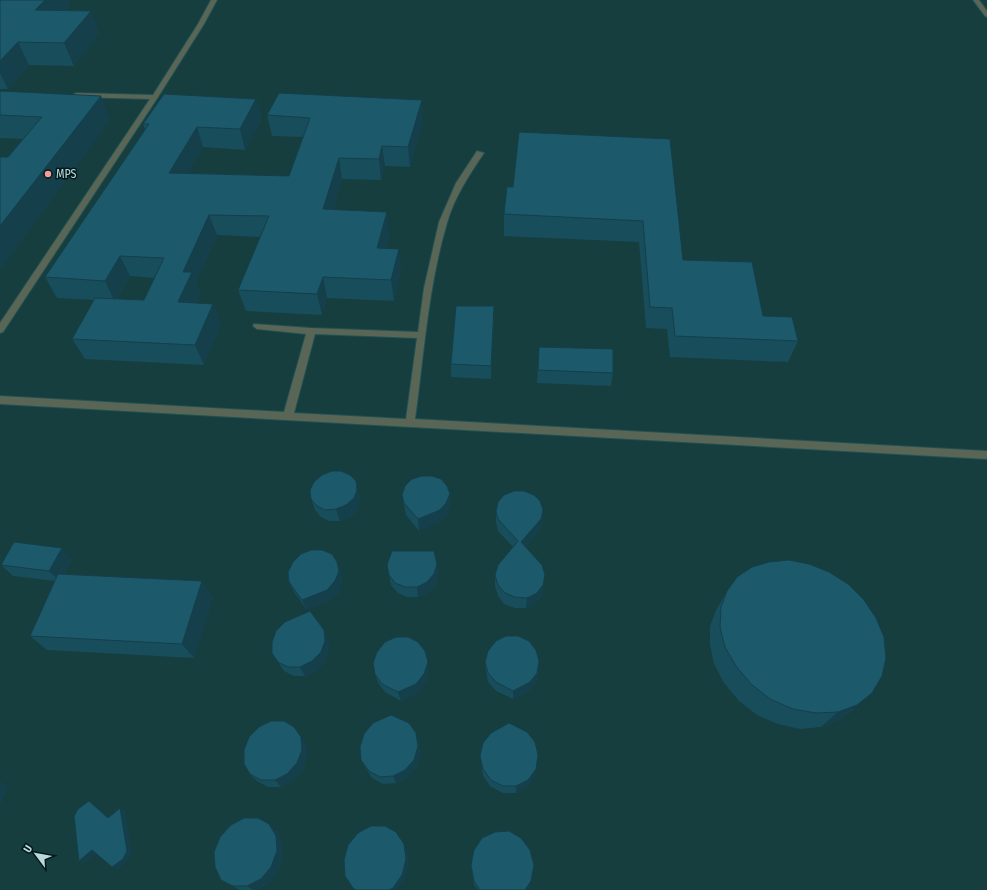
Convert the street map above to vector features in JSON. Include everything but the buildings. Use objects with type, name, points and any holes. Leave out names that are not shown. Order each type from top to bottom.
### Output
[{"type":"lane","points":[[0,330],[155,97],[201,24],[214,0]]},
{"type":"lane","points":[[976,0],[987,15]]},
{"type":"lane","points":[[70,94],[155,97]]},
{"type":"lane","points":[[410,422],[428,288],[443,222],[460,183],[480,153]]},
{"type":"lane","points":[[257,326],[311,331],[421,335]]},
{"type":"lane","points":[[288,415],[311,331]]},
{"type":"lane","points":[[0,400],[987,455]]},
{"type":"shaded area","points":[[0,0],[987,0],[987,890],[0,890]]},
{"type":"place","name":"MPS","points":[[48,174]]}]
